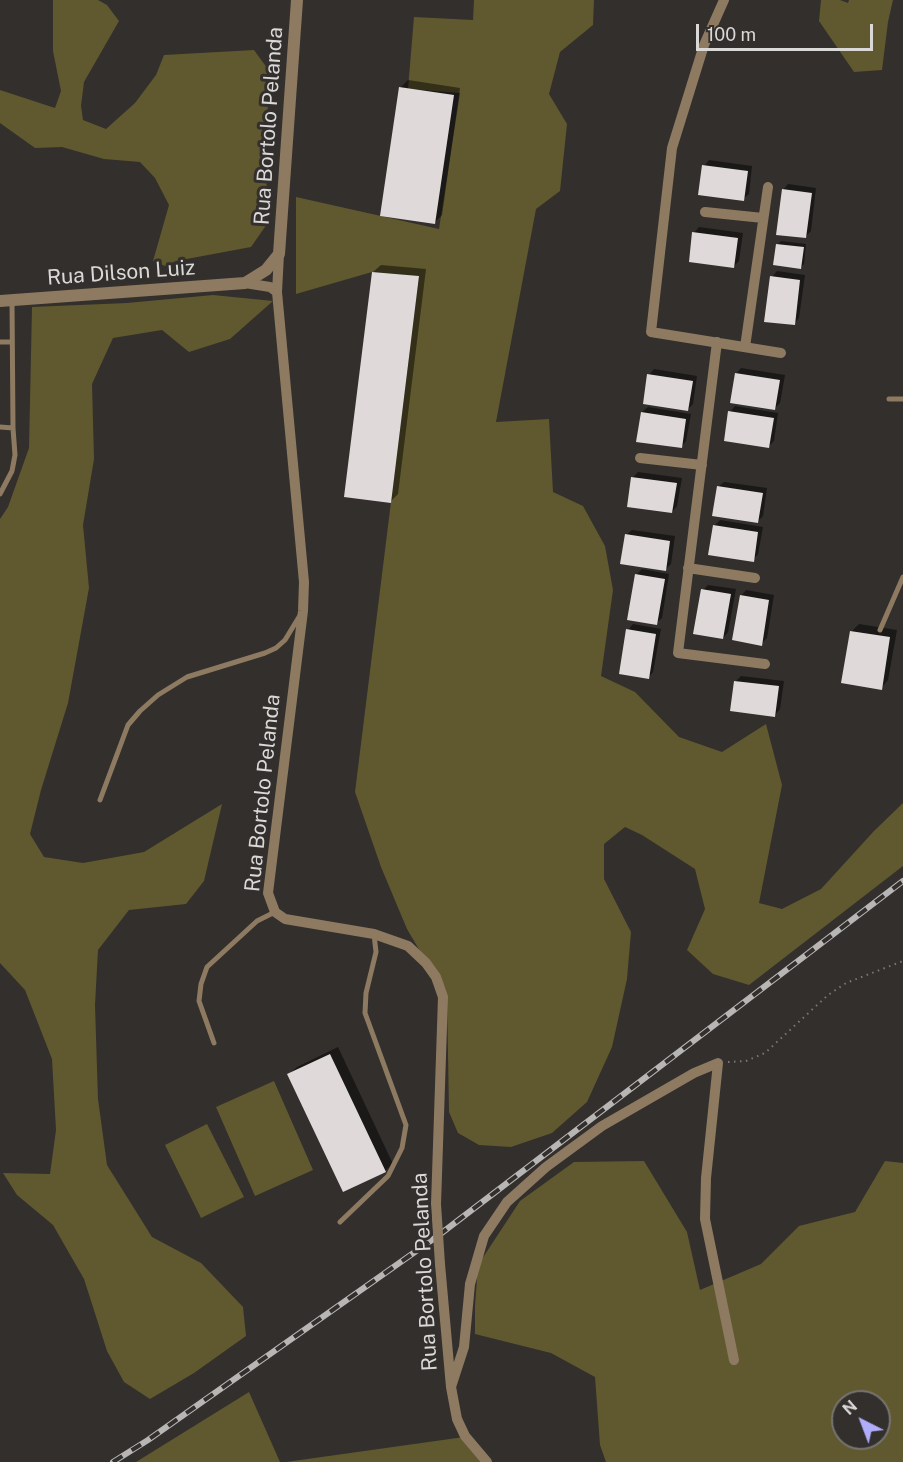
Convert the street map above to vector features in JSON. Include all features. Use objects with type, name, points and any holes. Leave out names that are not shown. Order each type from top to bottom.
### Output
[{"type":"street","name":"Rua Bortolo Pelanda","points":[[297,0],[278,292],[304,582],[303,611],[268,893],[275,912],[285,919],[374,934],[408,946],[426,963],[443,997],[436,1204],[451,1387],[457,1419],[465,1437],[487,1462]]},
{"type":"street","points":[[724,0],[704,45],[672,147],[651,332],[781,352]]},
{"type":"street","points":[[745,347],[768,187]]},
{"type":"street","points":[[705,212],[763,218]]},
{"type":"street","name":"Rua Bortolo Pelanda","points":[[245,283],[266,270],[279,254]]},
{"type":"street","points":[[245,283],[270,286],[278,292]]},
{"type":"street","name":"Rua Dilson Luiz","points":[[6,301],[245,283]]},
{"type":"street","points":[[717,342],[678,652],[765,664]]},
{"type":"street","points":[[640,458],[702,465]]},
{"type":"street","points":[[688,568],[755,578]]},
{"type":"street","points":[[451,1387],[464,1347],[470,1284],[484,1236],[507,1202],[546,1167],[602,1126],[694,1073],[718,1063],[706,1178],[705,1219],[734,1360]]},
{"type":"lane","points":[[0,494],[12,471],[15,454],[12,342],[6,301]]},
{"type":"lane","points":[[0,342],[12,342]]},
{"type":"lane","points":[[889,399],[903,399]]},
{"type":"lane","points":[[0,427],[13,428]]},
{"type":"lane","points":[[880,630],[903,577]]},
{"type":"lane","points":[[100,800],[128,725],[158,694],[188,677],[276,648],[285,640],[303,611]]},
{"type":"lane","points":[[214,1043],[199,1001],[201,984],[207,967],[257,921],[275,912]]},
{"type":"lane","points":[[340,1222],[388,1176],[402,1148],[406,1125],[365,1013],[366,993],[376,952],[374,934]]},
{"type":"path","points":[[718,1063],[746,1061],[765,1053],[811,1010],[846,983],[903,961]]},
{"type":"shaded area","points":[[53,0],[98,0],[107,5],[119,21],[84,82],[81,106],[83,120],[106,129],[135,103],[156,75],[164,55],[254,50],[270,72],[266,139],[267,224],[251,247],[176,261],[165,266],[153,261],[169,205],[155,178],[140,162],[104,159],[62,147],[35,148],[0,123],[0,90],[55,108],[61,91],[53,51]]},
{"type":"shaded area","points":[[474,0],[594,0],[593,25],[560,52],[549,94],[567,124],[560,191],[536,209],[496,422],[549,419],[553,492],[583,506],[605,546],[613,590],[601,676],[635,692],[679,737],[722,752],[766,724],[782,785],[759,903],[782,909],[821,889],[903,803],[903,866],[749,985],[713,974],[687,950],[705,909],[695,869],[642,835],[625,827],[604,844],[604,879],[631,932],[627,979],[612,1047],[587,1102],[552,1133],[511,1147],[479,1145],[458,1133],[449,1112],[447,997],[407,929],[381,867],[355,792],[419,276],[372,272],[296,294],[296,197],[439,229],[460,93],[408,89],[414,17],[473,20]]},
{"type":"shaded area","points":[[821,0],[840,0],[848,3],[849,0],[893,0],[882,70],[854,72],[819,21]]},
{"type":"shaded area","points":[[213,295],[273,301],[230,339],[189,352],[162,330],[113,338],[92,384],[94,459],[83,525],[89,588],[68,703],[30,834],[44,857],[83,863],[144,852],[222,804],[204,881],[186,904],[129,910],[98,950],[95,1005],[98,1099],[107,1165],[152,1237],[201,1263],[243,1307],[246,1336],[194,1373],[150,1399],[124,1382],[107,1351],[84,1279],[53,1225],[17,1195],[3,1173],[50,1174],[56,1130],[52,1059],[25,990],[0,963],[0,519],[8,507],[29,448],[32,307],[127,303]]},
{"type":"shaded area","points":[[274,1081],[313,1170],[255,1196],[216,1107]]},
{"type":"shaded area","points":[[207,1124],[244,1197],[201,1218],[165,1145]]},
{"type":"shaded area","points":[[644,1161],[687,1232],[700,1290],[761,1264],[799,1226],[855,1212],[885,1161],[903,1163],[903,1462],[606,1462],[600,1445],[595,1377],[551,1353],[475,1334],[478,1265],[520,1201],[574,1162]]},
{"type":"shaded area","points":[[249,1392],[280,1462],[136,1462]]},
{"type":"shaded area","points":[[464,1437],[484,1462],[286,1462]]},
{"type":"building","points":[[399,87],[454,95],[435,224],[380,216]]},
{"type":"building","points":[[702,165],[748,171],[744,201],[698,195]]},
{"type":"building","points":[[782,189],[812,193],[806,238],[776,235]]},
{"type":"building","points":[[692,232],[738,238],[734,268],[689,262]]},
{"type":"building","points":[[776,244],[804,247],[801,269],[773,265]]},
{"type":"building","points":[[372,272],[419,276],[391,503],[344,497]]},
{"type":"building","points":[[770,276],[800,280],[795,325],[764,322]]},
{"type":"building","points":[[735,373],[780,380],[775,410],[730,403]]},
{"type":"building","points":[[647,374],[693,381],[688,411],[643,404]]},
{"type":"building","points":[[728,411],[774,418],[769,448],[724,441]]},
{"type":"building","points":[[641,412],[686,419],[682,448],[636,442]]},
{"type":"building","points":[[631,477],[677,483],[672,513],[627,507]]},
{"type":"building","points":[[717,486],[763,493],[758,523],[712,516]]},
{"type":"building","points":[[713,525],[758,532],[754,562],[708,555]]},
{"type":"building","points":[[625,534],[670,541],[666,571],[620,564]]},
{"type":"building","points":[[635,574],[665,579],[657,625],[627,620]]},
{"type":"building","points":[[701,589],[731,594],[723,639],[693,634]]},
{"type":"building","points":[[740,595],[769,600],[762,646],[732,640]]},
{"type":"building","points":[[626,629],[656,634],[649,679],[619,674]]},
{"type":"building","points":[[850,631],[890,637],[882,690],[841,683]]},
{"type":"building","points":[[734,681],[779,686],[775,717],[730,711]]},
{"type":"building","points":[[330,1054],[386,1172],[343,1192],[287,1074]]},
{"type":"railway","points":[[113,1462],[148,1440],[439,1235],[903,881]]}]
